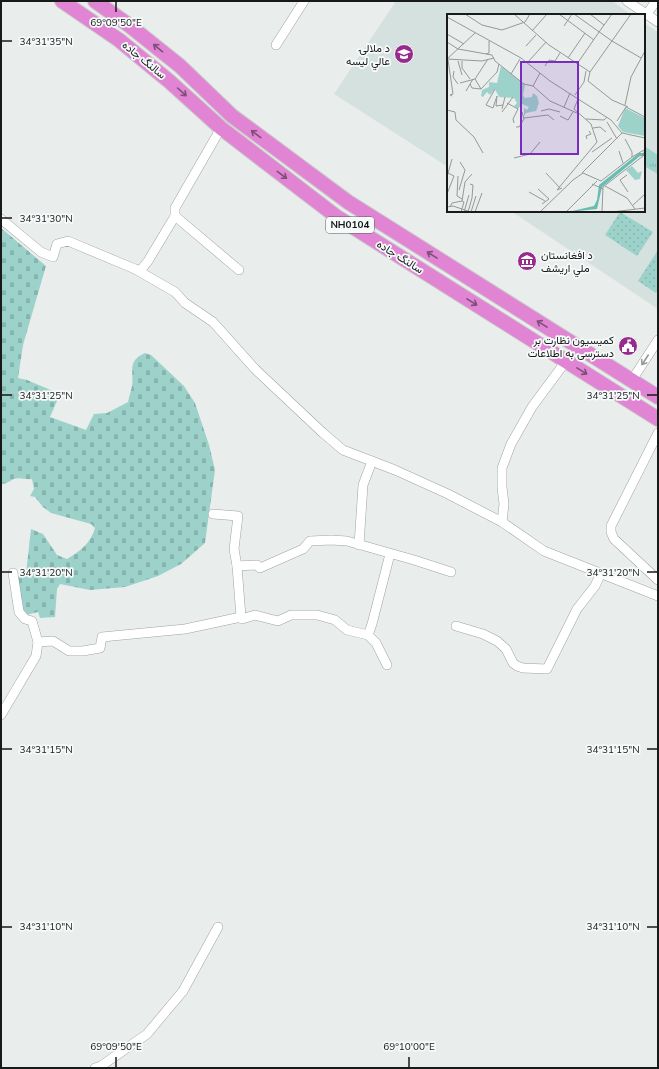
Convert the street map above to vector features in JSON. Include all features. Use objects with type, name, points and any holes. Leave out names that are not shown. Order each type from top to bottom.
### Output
[{"type":"highway","name":"سالنگ جاده","points":[[62,1],[125,45],[169,81],[222,128],[337,217],[658,419]]},
{"type":"highway","name":"سالنگ جاده","points":[[95,1],[130,26],[180,66],[232,116],[348,202],[658,397]]},
{"type":"highway","points":[[448,286],[457,270]]},
{"type":"street","points":[[276,45],[304,1]]},
{"type":"street","points":[[626,1],[658,22]]},
{"type":"street","points":[[647,14],[656,1]]},
{"type":"street","points":[[135,269],[140,271],[148,261],[175,216],[175,208],[222,128]]},
{"type":"street","points":[[175,216],[239,270]]},
{"type":"street","points":[[1,219],[41,252],[53,257],[57,244],[68,240],[135,269],[175,292],[185,303],[213,322],[255,369],[343,450],[395,470],[448,494],[502,522],[544,551],[658,596]]},
{"type":"street","points":[[632,380],[658,340]]},
{"type":"street","points":[[502,522],[504,504],[502,468],[511,444],[532,407],[566,361]]},
{"type":"street","points":[[658,433],[611,526],[611,532],[614,539],[658,580]]},
{"type":"street","points":[[359,545],[363,486],[372,461]]},
{"type":"street","points":[[213,514],[238,516],[234,549],[237,566],[241,617]]},
{"type":"street","points":[[237,566],[257,564],[260,568],[302,549],[310,541],[331,540],[347,541],[451,572]]},
{"type":"street","points":[[368,635],[390,554]]},
{"type":"street","points":[[1,715],[36,656],[38,642],[32,621],[25,620],[19,612],[13,573]]},
{"type":"street","points":[[456,626],[483,634],[497,641],[506,648],[513,663],[517,666],[523,668],[547,669],[577,609],[595,586],[601,573]]},
{"type":"street","points":[[38,642],[53,641],[69,651],[82,651],[100,648],[102,637],[185,629],[241,617],[242,619],[255,615],[278,621],[291,615],[317,615],[336,620],[347,630],[368,635],[376,643],[387,665]]},
{"type":"street","points":[[95,1068],[101,1066],[147,1034],[183,991],[218,927]]},
{"type":"shaded area","name":"د ملالۍ عالي لیسه","points":[[396,1],[612,1],[631,14],[447,14],[447,166],[334,94]]},
{"type":"shaded area","points":[[645,24],[658,32],[658,309],[512,212],[645,212]]},
{"type":"green space","points":[[645,147],[658,155],[658,174],[645,167]]},
{"type":"green space","points":[[620,212],[653,232],[637,256],[605,235]]},
{"type":"green space","points":[[1,228],[46,266],[23,345],[18,378],[27,380],[60,394],[50,417],[86,430],[94,414],[107,413],[128,402],[132,386],[132,366],[139,356],[145,353],[151,355],[184,386],[195,403],[209,445],[215,470],[205,543],[181,564],[158,576],[125,587],[90,590],[60,584],[57,589],[55,617],[40,618],[38,612],[26,615],[20,600],[18,590],[18,574],[26,574],[31,529],[43,534],[57,555],[67,559],[88,542],[95,528],[91,524],[51,513],[43,507],[35,497],[30,496],[34,489],[32,479],[16,478],[1,484]]},
{"type":"green space","points":[[658,250],[658,290],[656,293],[638,281]]},
{"type":"place","name":"د ملالۍ عالي لیسه","points":[[404,54]]},
{"type":"place","name":"د افغانستان ملي اریشف","points":[[527,261]]},
{"type":"place","name":"کمیسیون نظارت بر دسترسی به اطلاعات","points":[[628,346]]}]
